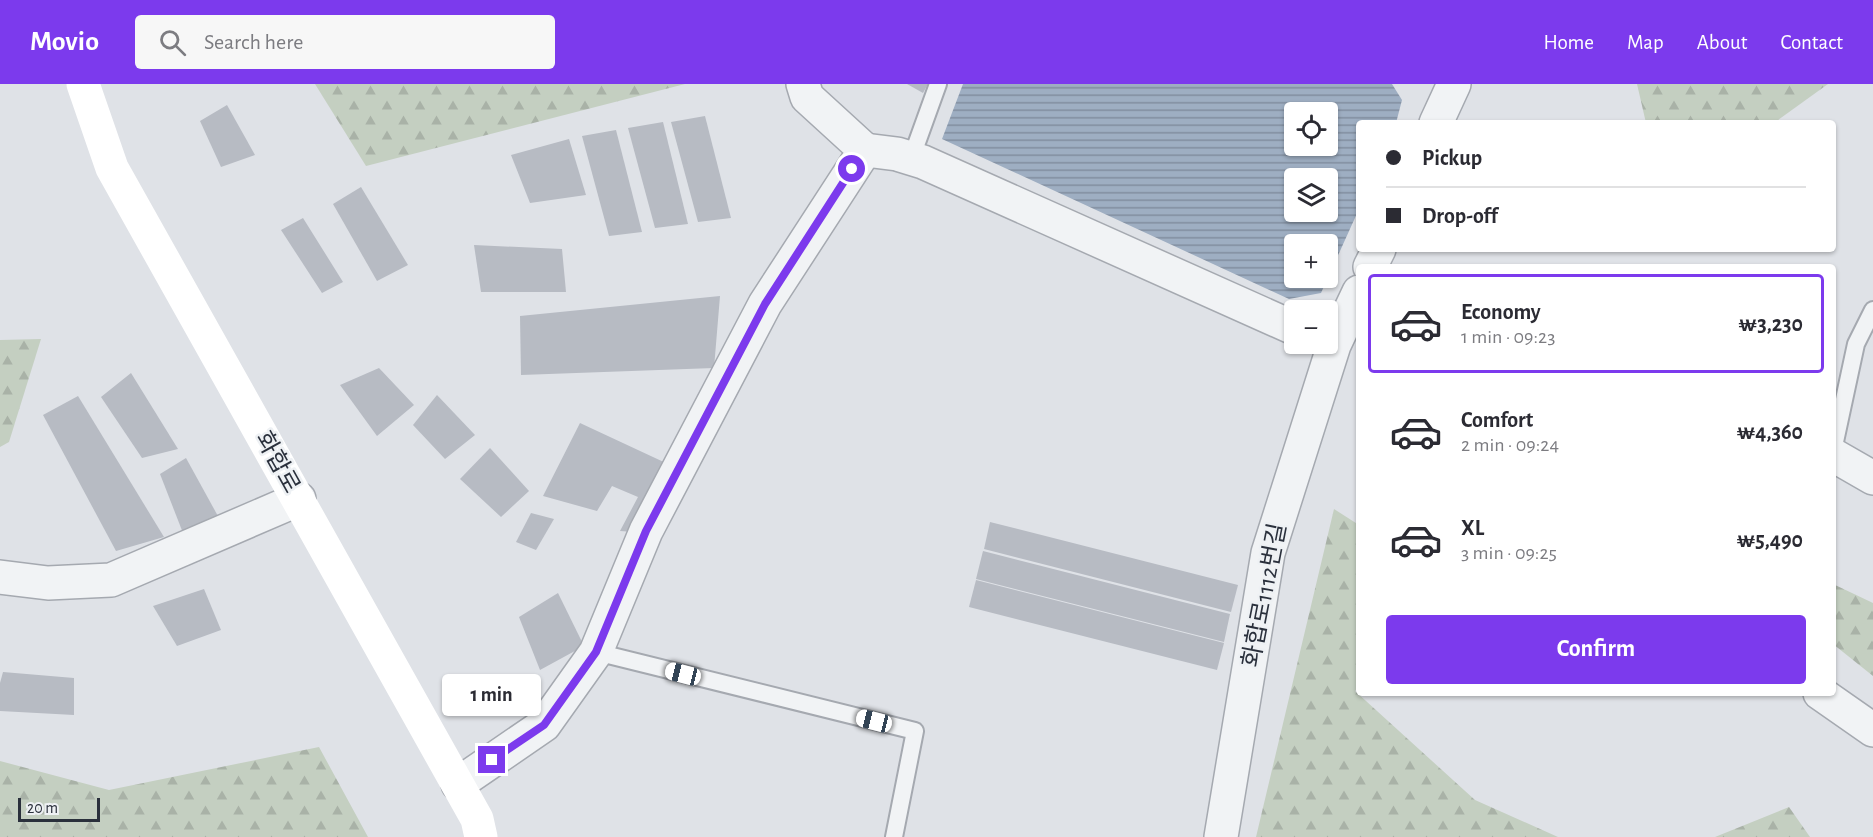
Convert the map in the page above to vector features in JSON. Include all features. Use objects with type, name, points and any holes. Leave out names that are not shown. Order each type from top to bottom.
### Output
[{"type":"main road","name":"화합로","points":[[83,84],[112,168],[458,784],[477,819],[481,837]]},
{"type":"street","points":[[803,84],[807,97],[865,150],[897,154],[923,162],[1284,324]]},
{"type":"street","points":[[1437,120],[1454,84]]},
{"type":"street","points":[[458,784],[544,725],[596,652],[646,531],[765,304],[865,150]]},
{"type":"street","name":"화합로1112번길","points":[[1221,837],[1268,553],[1356,301]]},
{"type":"street","points":[[1836,455],[1873,478]]},
{"type":"street","points":[[0,577],[48,583],[111,580],[299,499]]},
{"type":"street","points":[[1824,696],[1873,730]]},
{"type":"lane","points":[[911,159],[938,84]]},
{"type":"lane","points":[[1836,439],[1856,344],[1873,310]]},
{"type":"lane","points":[[596,652],[915,731],[894,837]]},
{"type":"green space","points":[[315,84],[685,84],[366,166]]},
{"type":"green space","points":[[1637,84],[1828,84],[1778,120],[1645,120]]},
{"type":"green space","points":[[41,339],[9,442],[0,447],[0,340]]},
{"type":"green space","points":[[1334,509],[1356,523],[1356,696],[1361,696],[1475,800],[1558,837],[1256,837]]},
{"type":"green space","points":[[1836,585],[1873,603],[1873,676],[1836,646]]},
{"type":"green space","points":[[319,747],[368,837],[0,837],[0,761],[109,790]]},
{"type":"green space","points":[[1789,807],[1810,837],[1715,837]]},
{"type":"water","points":[[963,84],[1392,84],[1402,100],[1397,120],[1356,120],[1356,216],[1338,256],[1338,234],[1284,234],[1284,288],[1323,288],[1321,293],[1289,299],[942,139]]},
{"type":"building","points":[[907,84],[928,84],[923,93]]},
{"type":"building","points":[[227,105],[255,155],[221,167],[200,121]]},
{"type":"building","points":[[705,116],[731,218],[698,222],[671,122]]},
{"type":"building","points":[[663,122],[688,224],[655,228],[628,128]]},
{"type":"building","points":[[616,130],[642,232],[609,236],[582,136]]},
{"type":"building","points":[[569,139],[586,195],[530,203],[511,155]]},
{"type":"building","points":[[361,187],[408,265],[377,281],[333,204]]},
{"type":"building","points":[[303,218],[343,282],[322,293],[281,230]]},
{"type":"building","points":[[474,245],[562,249],[566,292],[481,292]]},
{"type":"building","points":[[720,296],[714,368],[521,375],[520,316]]},
{"type":"building","points":[[379,368],[414,405],[377,436],[340,385]]},
{"type":"building","points":[[131,373],[178,449],[142,458],[101,397]]},
{"type":"building","points":[[437,395],[475,435],[445,459],[413,425]]},
{"type":"building","points":[[78,396],[164,537],[116,551],[43,415]]},
{"type":"building","points":[[580,423],[668,464],[634,532],[620,531],[638,497],[612,486],[597,511],[543,496]]},
{"type":"building","points":[[490,448],[529,491],[501,517],[460,479]]},
{"type":"building","points":[[186,458],[219,518],[183,533],[160,474]]},
{"type":"building","points":[[531,513],[554,519],[536,550],[516,542]]},
{"type":"building","points":[[990,522],[1238,585],[1231,612],[984,549]]},
{"type":"building","points":[[983,551],[1230,614],[1224,642],[976,579]]},
{"type":"building","points":[[976,580],[1224,643],[1217,670],[969,607]]},
{"type":"building","points":[[204,589],[221,630],[177,646],[153,606]]},
{"type":"building","points":[[558,593],[584,646],[540,670],[519,617]]},
{"type":"building","points":[[3,672],[74,678],[74,715],[0,711],[0,683]]},
{"type":"route","points":[[492,760],[544,725],[596,652],[646,531],[765,304],[852,169]]}]
